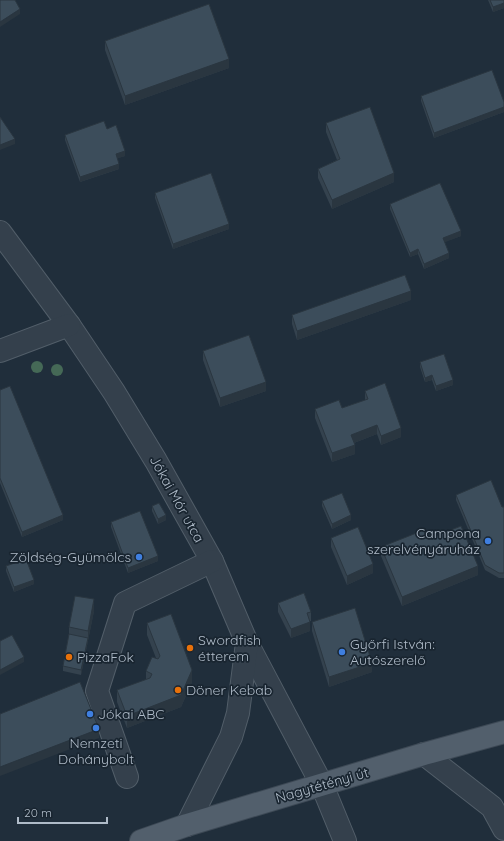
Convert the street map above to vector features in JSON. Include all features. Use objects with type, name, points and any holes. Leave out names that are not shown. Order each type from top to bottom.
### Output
[{"type":"main road","name":"Nagytétényi út","points":[[141,841],[187,825],[424,754],[504,732]]},
{"type":"street","name":"Jókai Mór utca","points":[[0,232],[69,325],[114,392],[152,455],[212,561],[247,643],[322,785],[345,841]]},
{"type":"street","points":[[0,351],[69,325]]},
{"type":"street","points":[[128,777],[97,691],[125,603],[212,561]]},
{"type":"street","points":[[187,825],[231,737],[238,714],[247,643]]},
{"type":"street","points":[[424,754],[492,807],[504,829]]},
{"type":"building","points":[[0,0],[15,0],[20,9],[0,22]]},
{"type":"building","points":[[490,0],[504,0],[504,3],[493,7]]},
{"type":"building","points":[[209,4],[229,59],[125,96],[105,41]]},
{"type":"building","points":[[492,70],[504,102],[504,107],[434,133],[421,96]]},
{"type":"building","points":[[370,107],[394,173],[332,200],[318,169],[340,159],[326,123]]},
{"type":"building","points":[[0,117],[15,139],[0,145]]},
{"type":"building","points":[[104,121],[107,129],[116,125],[125,151],[116,154],[119,164],[80,177],[65,135]]},
{"type":"building","points":[[211,173],[229,224],[173,244],[155,193]]},
{"type":"building","points":[[440,183],[461,231],[443,238],[449,253],[424,264],[418,249],[410,253],[390,204]]},
{"type":"building","points":[[405,275],[411,291],[297,331],[292,315]]},
{"type":"building","points":[[249,335],[266,382],[220,398],[203,351]]},
{"type":"building","points":[[444,354],[453,380],[436,386],[432,375],[425,378],[420,362]]},
{"type":"building","points":[[385,383],[401,428],[381,436],[377,425],[351,435],[355,445],[332,453],[315,409],[339,400],[342,408],[368,399],[365,391]]},
{"type":"building","points":[[10,386],[63,515],[22,532],[0,478],[0,390]]},
{"type":"building","name":"Campona szerelvényáruház","points":[[491,480],[502,507],[504,507],[504,573],[499,573],[485,565],[456,495]]},
{"type":"building","points":[[342,493],[351,515],[332,524],[322,501]]},
{"type":"building","points":[[159,503],[166,515],[158,519],[152,506]]},
{"type":"building","points":[[140,511],[158,556],[128,568],[111,522]]},
{"type":"building","points":[[461,526],[478,566],[402,597],[381,547],[424,530],[428,539]]},
{"type":"building","points":[[358,527],[373,564],[347,576],[331,538]]},
{"type":"building","points":[[26,559],[34,580],[14,587],[6,566]]},
{"type":"building","points":[[304,593],[311,612],[307,613],[310,622],[291,629],[278,603]]},
{"type":"building","points":[[75,596],[94,599],[88,631],[69,627]]},
{"type":"building","name":"Győrfi István: Autószerelő","points":[[355,608],[372,663],[329,677],[312,622]]},
{"type":"building","points":[[171,614],[192,670],[181,695],[127,716],[117,690],[150,678],[152,674],[146,671],[152,657],[158,659],[160,656],[147,623]]},
{"type":"building","points":[[69,634],[88,638],[81,670],[63,666]]},
{"type":"building","points":[[12,635],[24,657],[0,670],[0,641]]},
{"type":"building","points":[[80,682],[99,729],[0,767],[0,714]]},
{"type":"place","name":"Campona szerelvényáruház","points":[[488,541]]},
{"type":"place","name":"Zöldség-Gyümölcs","points":[[139,557]]},
{"type":"place","name":"Swordfish étterem","points":[[190,648]]},
{"type":"place","name":"Győrfi István: Autószerelő","points":[[342,652]]},
{"type":"place","name":"PizzaFok","points":[[69,657]]},
{"type":"place","name":"Döner Kebab","points":[[178,690]]},
{"type":"place","name":"Jókai ABC","points":[[90,714]]},
{"type":"place","name":"Nemzeti Dohánybolt","points":[[96,728]]}]
